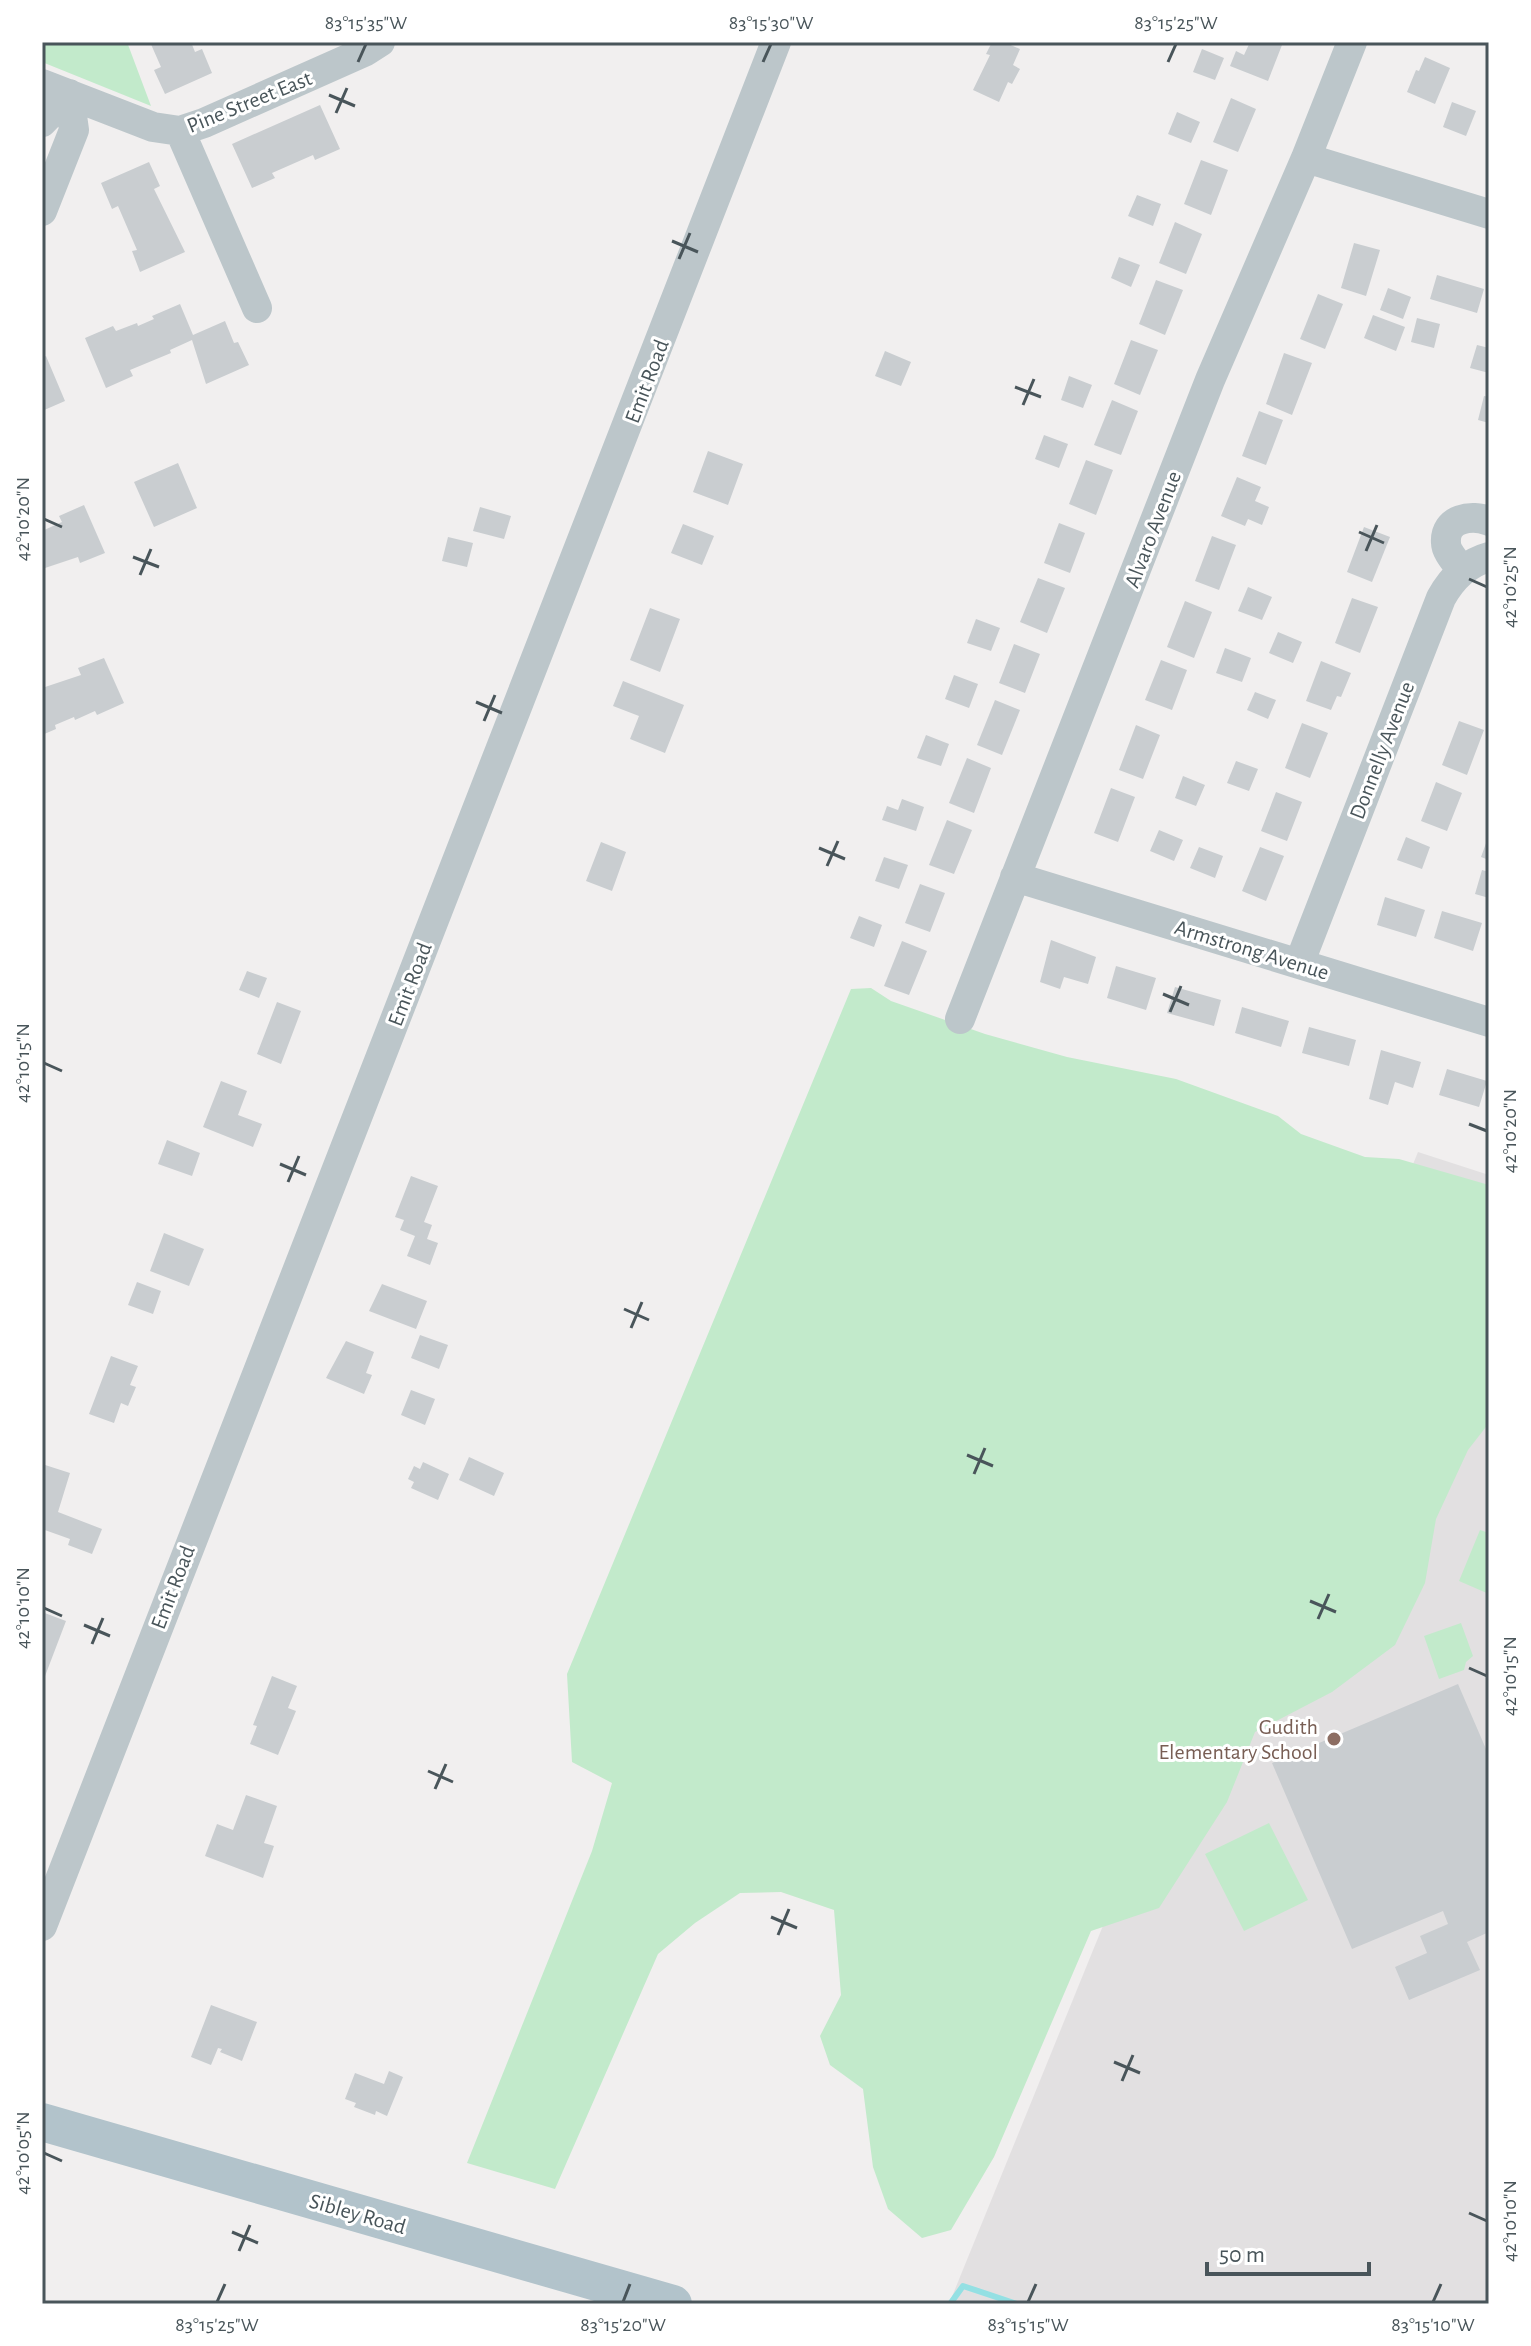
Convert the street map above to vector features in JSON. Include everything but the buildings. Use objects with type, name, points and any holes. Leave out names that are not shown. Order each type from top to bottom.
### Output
[{"type":"main road","name":"Sibley Road","points":[[42,2122],[673,2304]]},
{"type":"street","name":"Pine Street East","points":[[55,89],[153,127],[180,131],[243,106],[380,42]]},
{"type":"street","name":"Emit Road","points":[[42,1926],[776,42]]},
{"type":"street","name":"Alvaro Avenue","points":[[960,1019],[1210,380],[1306,158],[1352,42]]},
{"type":"street","points":[[42,122],[55,89]]},
{"type":"street","points":[[42,211],[74,130],[55,89]]},
{"type":"street","points":[[180,131],[257,308]]},
{"type":"street","points":[[1306,158],[1489,214]]},
{"type":"street","points":[[1462,571],[1445,543],[1451,527],[1458,520],[1468,517],[1489,521]]},
{"type":"street","name":"Donnelly Avenue","points":[[1299,964],[1441,598],[1462,571],[1489,557]]},
{"type":"street","name":"Armstrong Avenue","points":[[1015,877],[1489,1022]]},
{"type":"shaded area","name":"Gudith Elementary School","points":[[1418,1152],[1489,1175],[1489,2304],[949,2304]]},
{"type":"green space","points":[[42,42],[127,42],[151,106],[42,62]]},
{"type":"green space","points":[[871,988],[891,1001],[985,1034],[1067,1057],[1176,1079],[1278,1116],[1301,1134],[1365,1157],[1399,1159],[1489,1185],[1489,1423],[1468,1450],[1436,1519],[1425,1583],[1395,1645],[1332,1692],[1255,1732],[1227,1802],[1159,1908],[1091,1931],[994,2157],[951,2230],[922,2238],[888,2209],[873,2167],[863,2089],[830,2065],[820,2036],[841,1995],[834,1910],[781,1892],[740,1893],[695,1923],[658,1954],[555,2189],[467,2163],[592,1851],[612,1783],[572,1762],[567,1674],[851,989]]},
{"type":"green space","points":[[1480,1530],[1489,1533],[1489,1594],[1459,1581]]},
{"type":"green space","points":[[1461,1623],[1473,1656],[1466,1662],[1464,1670],[1439,1679],[1424,1636]]},
{"type":"green space","points":[[1269,1823],[1308,1900],[1244,1931],[1205,1854]]},
{"type":"waterway","points":[[950,2304],[963,2286],[1017,2304]]},
{"type":"place","name":"Gudith Elementary School","points":[[1334,1739]]}]
